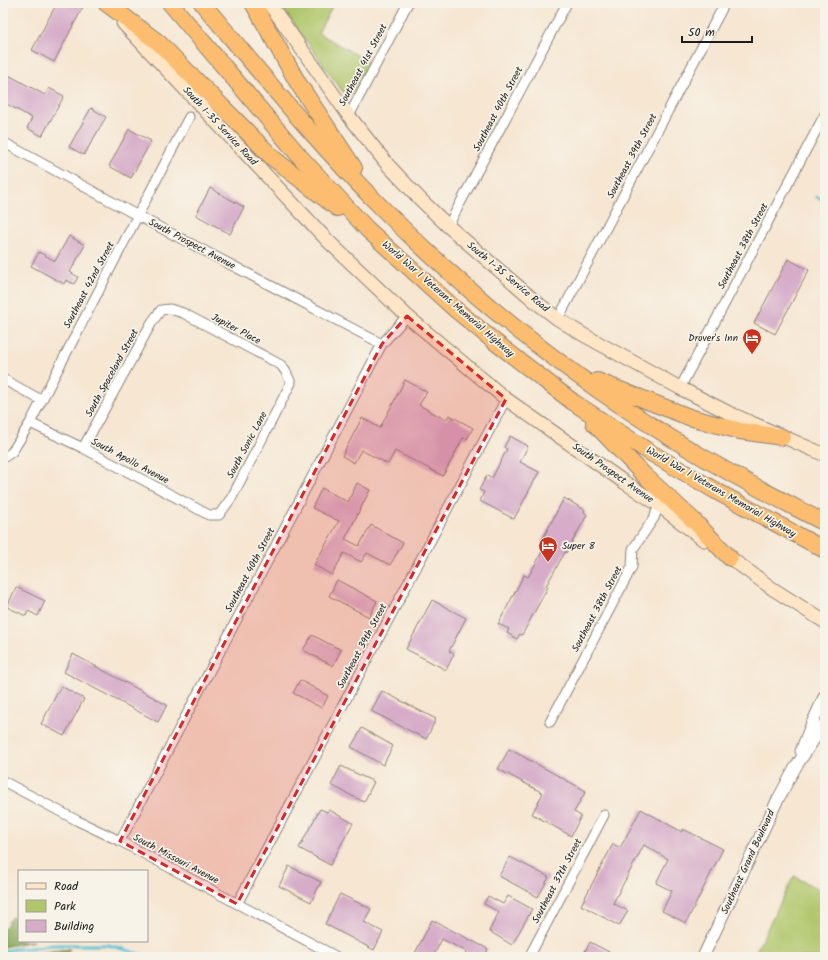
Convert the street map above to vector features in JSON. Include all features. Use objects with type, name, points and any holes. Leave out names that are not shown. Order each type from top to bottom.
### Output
[{"type":"highway","points":[[106,3],[159,43],[273,158],[385,246]]},
{"type":"highway","name":"World War I Veterans Memorial Highway","points":[[170,3],[302,159],[362,223],[385,246],[494,342],[573,402],[651,453],[716,492],[825,550]]},
{"type":"highway","points":[[202,3],[312,133],[381,207],[431,255],[482,300],[600,391],[705,459],[825,523]]},
{"type":"highway","points":[[253,3],[298,83],[381,207]]},
{"type":"highway","points":[[574,372],[689,416],[740,431],[782,437]]},
{"type":"highway","points":[[573,402],[643,474],[693,520],[730,558]]},
{"type":"main road","name":"South I-35 Service Road","points":[[101,3],[127,26],[328,241],[407,316]]},
{"type":"main road","name":"South I-35 Service Road","points":[[269,3],[349,116],[387,164],[448,226],[536,302],[558,319],[602,346],[680,388],[729,413],[825,455]]},
{"type":"main road","name":"South Prospect Avenue","points":[[407,316],[506,399],[659,505],[730,558],[825,622]]},
{"type":"street","name":"Southeast 41st Street","points":[[349,116],[408,3]]},
{"type":"street","name":"Southeast 40th Street","points":[[448,226],[567,3]]},
{"type":"street","name":"Southeast 39th Street","points":[[558,319],[725,3]]},
{"type":"street","name":"Southeast 38th Street","points":[[680,388],[825,114]]},
{"type":"street","name":"Southeast 42nd Street","points":[[3,458],[12,452],[30,423],[189,117]]},
{"type":"street","name":"South Prospect Avenue","points":[[3,142],[138,216],[382,344]]},
{"type":"street","name":"Jupiter Place","points":[[161,310],[170,309],[183,313],[281,365],[291,383]]},
{"type":"street","name":"South Spaceland Street","points":[[83,448],[152,322],[161,310]]},
{"type":"street","name":"Southeast 40th Street","points":[[120,841],[382,344],[407,316]]},
{"type":"street","points":[[3,379],[41,400]]},
{"type":"street","name":"South Sonic Lane","points":[[219,515],[232,497],[291,383]]},
{"type":"street","name":"Southeast 39th Street","points":[[237,904],[506,399]]},
{"type":"street","name":"South Apollo Avenue","points":[[30,423],[83,448],[202,512],[209,515],[219,515]]},
{"type":"street","name":"Southeast 38th Street","points":[[550,722],[632,567],[633,549],[654,518],[659,505]]},
{"type":"street","name":"Southeast Grand Boulevard","points":[[795,768],[810,728],[825,695]]},
{"type":"street","name":"Southeast Grand Boulevard","points":[[703,957],[777,801],[795,768],[825,723]]},
{"type":"street","name":"South Missouri Avenue","points":[[3,781],[78,822],[120,841],[337,957]]},
{"type":"street","name":"Southeast 37th Street","points":[[529,957],[604,815]]},
{"type":"highlighted area","points":[[407,316],[506,399],[237,904],[120,841],[382,344]]},
{"type":"green space","points":[[279,3],[334,3],[318,33],[369,62],[351,95],[342,91]]},
{"type":"green space","points":[[794,876],[825,893],[825,957],[753,957]]},
{"type":"green space","points":[[11,917],[18,920],[18,942],[29,942],[3,947],[3,928],[5,928]]},
{"type":"green space","points":[[70,949],[63,957],[3,957],[16,953],[36,953]]},
{"type":"building","points":[[57,3],[85,3],[54,62],[32,50]]},
{"type":"building","points":[[3,72],[45,95],[49,88],[64,96],[42,136],[27,128],[32,118],[3,102]]},
{"type":"building","points":[[91,108],[106,117],[84,155],[69,147]]},
{"type":"building","points":[[129,129],[151,141],[131,178],[109,166]]},
{"type":"building","points":[[210,188],[244,207],[230,234],[196,215]]},
{"type":"building","points":[[69,236],[85,245],[70,272],[78,277],[74,284],[66,280],[64,284],[31,266],[39,252],[55,261]]},
{"type":"building","points":[[788,259],[809,270],[775,334],[754,323]]},
{"type":"building","points":[[405,380],[427,392],[419,405],[446,420],[449,415],[473,428],[467,439],[463,438],[443,476],[395,451],[388,464],[361,450],[354,463],[342,456],[362,418],[380,428]]},
{"type":"building","points":[[510,436],[528,446],[520,462],[539,472],[514,519],[480,501],[484,492],[479,490],[487,475],[492,478],[507,449],[504,447]]},
{"type":"building","points":[[357,483],[370,490],[345,539],[359,546],[371,525],[403,543],[390,565],[367,553],[361,562],[344,553],[332,575],[314,565],[339,521],[312,508],[322,488],[348,502]]},
{"type":"building","name":"Super 8","points":[[564,498],[585,510],[584,512],[587,515],[546,586],[548,587],[522,635],[520,634],[517,639],[507,633],[509,629],[498,624],[524,575],[528,577],[546,545],[541,542]]},
{"type":"building","points":[[337,580],[377,601],[369,617],[329,596]]},
{"type":"building","points":[[16,587],[45,601],[38,616],[28,611],[26,616],[7,607]]},
{"type":"building","points":[[432,600],[466,618],[449,651],[454,654],[446,670],[406,649]]},
{"type":"building","points":[[312,635],[341,650],[333,666],[303,650]]},
{"type":"building","points":[[73,654],[167,705],[158,722],[64,672]]},
{"type":"building","points":[[300,680],[328,696],[322,708],[293,693]]},
{"type":"building","points":[[61,686],[84,699],[64,736],[41,724]]},
{"type":"building","points":[[382,691],[436,719],[426,739],[371,711]]},
{"type":"building","points":[[362,728],[393,746],[383,765],[351,747]]},
{"type":"building","points":[[509,749],[586,791],[574,812],[581,816],[571,836],[532,814],[543,793],[498,769]]},
{"type":"building","points":[[341,766],[374,782],[364,802],[331,785]]},
{"type":"building","points":[[320,809],[327,812],[329,810],[353,823],[330,865],[299,848]]},
{"type":"building","points":[[641,809],[682,832],[683,829],[723,849],[686,923],[662,911],[672,891],[656,883],[668,859],[644,845],[613,903],[628,911],[619,926],[581,905],[613,844],[620,848]]},
{"type":"building","points":[[510,857],[549,877],[538,897],[499,876]]},
{"type":"building","points":[[289,866],[321,882],[311,902],[279,886]]},
{"type":"building","points":[[340,894],[371,909],[364,922],[383,932],[374,950],[325,924]]},
{"type":"building","points":[[488,896],[503,904],[508,896],[532,909],[512,945],[489,931],[499,912],[484,904]]},
{"type":"building","points":[[432,920],[488,949],[484,957],[464,957],[467,952],[442,939],[433,957],[413,957]]},
{"type":"building","points":[[590,942],[609,952],[607,957],[582,957]]},
{"type":"waterway","points":[[817,197],[825,201]]},
{"type":"waterway","points":[[3,952],[14,949],[48,945],[108,945],[148,957]]},
{"type":"place","name":"Drover's Inn","points":[[752,355]]},
{"type":"place","name":"Super 8","points":[[548,563]]}]
